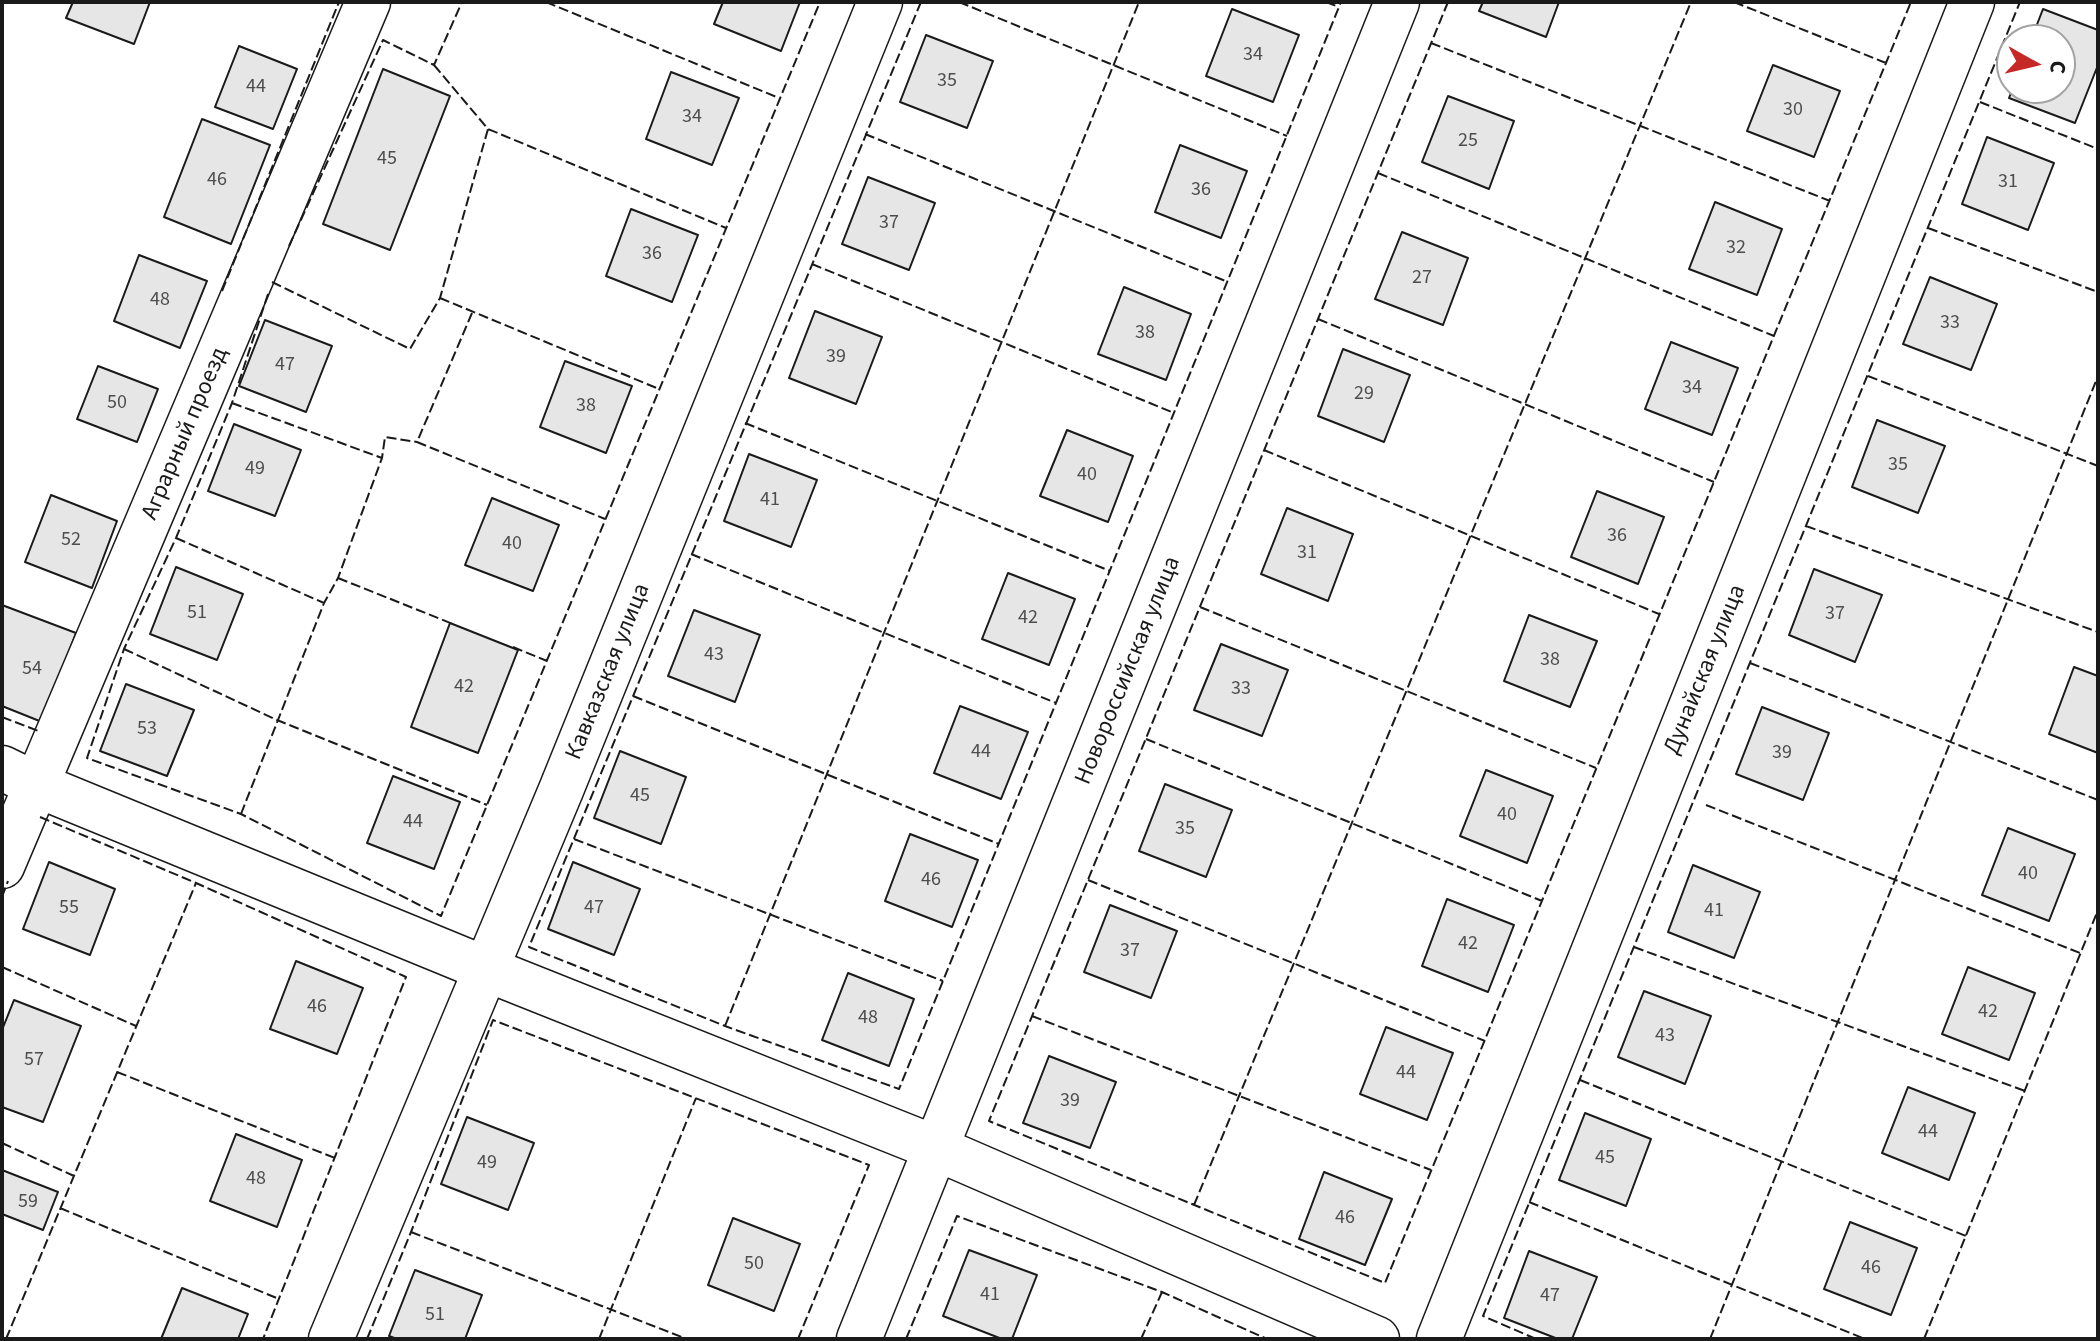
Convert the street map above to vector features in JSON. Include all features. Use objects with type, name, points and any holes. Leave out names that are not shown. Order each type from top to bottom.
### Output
[{"type":"street","name":"Аграрный проезд","points":[[2,866],[20,777],[368,2]]},
{"type":"street","name":"Кавказская улица","points":[[331,1339],[567,776],[880,2]]},
{"type":"street","name":"Новороссийская улица","points":[[859,1339],[1397,2]]},
{"type":"street","name":"Дунайская улица","points":[[1439,1339],[1972,2]]},
{"type":"street","points":[[20,777],[486,969],[938,1149],[1377,1339]]},
{"type":"building","points":[[73,2],[150,2],[134,44],[66,18]]},
{"type":"building","points":[[723,2],[800,2],[781,51],[714,24]]},
{"type":"building","points":[[1483,2],[1559,2],[1546,37],[1479,11]]},
{"type":"building","points":[[1232,9],[1299,35],[1273,102],[1206,76]]},
{"type":"building","points":[[2043,9],[2098,30],[2098,65],[2075,123],[2025,104],[2076,104],[2076,24],[2037,24]]},
{"type":"building","points":[[926,35],[993,61],[967,128],[900,102]]},
{"type":"building","points":[[239,46],[297,69],[273,129],[215,107]]},
{"type":"building","points":[[1773,65],[1840,91],[1814,157],[1747,131]]},
{"type":"building","points":[[383,69],[450,96],[390,250],[323,224]]},
{"type":"building","points":[[671,72],[739,98],[712,165],[646,139]]},
{"type":"building","points":[[1448,96],[1514,121],[1489,189],[1422,162]]},
{"type":"building","points":[[202,119],[270,145],[231,244],[164,217]]},
{"type":"building","points":[[1987,137],[2054,163],[2028,230],[1962,204]]},
{"type":"building","points":[[1180,145],[1247,171],[1221,238],[1155,212]]},
{"type":"building","points":[[868,177],[935,203],[909,270],[842,244]]},
{"type":"building","points":[[1715,202],[1782,229],[1757,295],[1689,269]]},
{"type":"building","points":[[631,209],[698,235],[672,302],[606,276]]},
{"type":"building","points":[[1402,232],[1468,258],[1443,325],[1375,299]]},
{"type":"building","points":[[139,255],[207,281],[180,348],[114,321]]},
{"type":"building","points":[[1930,277],[1997,304],[1971,370],[1903,344]]},
{"type":"building","points":[[1124,287],[1191,314],[1166,380],[1098,354]]},
{"type":"building","points":[[815,311],[882,337],[856,404],[789,378]]},
{"type":"building","points":[[265,320],[332,346],[306,412],[239,386]]},
{"type":"building","points":[[1671,342],[1738,368],[1712,435],[1645,409]]},
{"type":"building","points":[[1343,349],[1410,375],[1384,442],[1318,416]]},
{"type":"building","points":[[565,361],[632,386],[606,453],[540,427]]},
{"type":"building","points":[[98,366],[158,389],[137,442],[77,419]]},
{"type":"building","points":[[1877,420],[1945,446],[1918,513],[1852,487]]},
{"type":"building","points":[[234,424],[301,450],[275,516],[208,491]]},
{"type":"building","points":[[1067,430],[1133,456],[1108,522],[1040,496]]},
{"type":"building","points":[[749,454],[817,480],[791,547],[724,521]]},
{"type":"building","points":[[1597,491],[1664,517],[1638,584],[1571,557]]},
{"type":"building","points":[[51,495],[117,521],[92,588],[25,562]]},
{"type":"building","points":[[492,498],[559,525],[533,591],[465,565]]},
{"type":"building","points":[[1287,508],[1353,534],[1328,601],[1261,574]]},
{"type":"building","points":[[176,567],[243,594],[217,660],[150,634]]},
{"type":"building","points":[[1814,569],[1882,595],[1855,662],[1789,635]]},
{"type":"building","points":[[1008,573],[1075,599],[1049,665],[982,639]]},
{"type":"building","points":[[2,605],[76,633],[42,722],[2,706]]},
{"type":"building","points":[[694,610],[760,635],[735,702],[668,676]]},
{"type":"building","points":[[1529,615],[1597,641],[1570,707],[1504,681]]},
{"type":"building","points":[[450,623],[518,650],[478,753],[411,727]]},
{"type":"building","points":[[1221,644],[1288,670],[1262,736],[1194,710]]},
{"type":"building","points":[[2074,667],[2098,676],[2098,753],[2049,734]]},
{"type":"building","points":[[126,684],[194,710],[167,776],[100,751]]},
{"type":"building","points":[[960,706],[1028,732],[1001,799],[934,773]]},
{"type":"building","points":[[1762,707],[1829,733],[1803,800],[1736,774]]},
{"type":"building","points":[[620,751],[686,777],[661,844],[594,818]]},
{"type":"building","points":[[1486,770],[1553,796],[1527,863],[1460,836]]},
{"type":"building","points":[[393,776],[460,802],[434,869],[367,843]]},
{"type":"building","points":[[1165,784],[1232,810],[1206,877],[1139,851]]},
{"type":"building","points":[[2008,828],[2075,854],[2049,921],[1982,895]]},
{"type":"building","points":[[910,834],[978,860],[952,927],[885,901]]},
{"type":"building","points":[[49,862],[115,889],[90,955],[23,929]]},
{"type":"building","points":[[573,862],[640,889],[614,955],[548,929]]},
{"type":"building","points":[[1693,865],[1760,892],[1734,958],[1668,932]]},
{"type":"building","points":[[1447,899],[1514,925],[1488,992],[1422,966]]},
{"type":"building","points":[[1110,905],[1177,931],[1151,998],[1084,972]]},
{"type":"building","points":[[296,961],[363,988],[337,1054],[270,1029]]},
{"type":"building","points":[[1968,967],[2035,993],[2009,1060],[1942,1034]]},
{"type":"building","points":[[848,973],[914,999],[889,1066],[822,1040]]},
{"type":"building","points":[[1644,991],[1711,1016],[1685,1084],[1618,1057]]},
{"type":"building","points":[[14,1000],[81,1026],[43,1122],[2,1107],[2,1030]]},
{"type":"building","points":[[1386,1027],[1453,1053],[1427,1120],[1360,1094]]},
{"type":"building","points":[[1049,1056],[1116,1082],[1090,1148],[1023,1123]]},
{"type":"building","points":[[1908,1087],[1975,1113],[1949,1180],[1882,1153]]},
{"type":"building","points":[[1585,1113],[1651,1139],[1626,1206],[1559,1180]]},
{"type":"building","points":[[467,1117],[534,1143],[508,1210],[441,1184]]},
{"type":"building","points":[[236,1134],[302,1160],[277,1227],[210,1201]]},
{"type":"building","points":[[2,1170],[58,1192],[43,1230],[2,1214]]},
{"type":"building","points":[[1324,1172],[1392,1199],[1365,1265],[1299,1239]]},
{"type":"building","points":[[733,1218],[800,1244],[774,1311],[708,1285]]},
{"type":"building","points":[[1850,1222],[1917,1248],[1891,1315],[1824,1289]]},
{"type":"building","points":[[969,1250],[1037,1275],[1012,1339],[1002,1339],[943,1316]]},
{"type":"building","points":[[1529,1251],[1597,1277],[1572,1339],[1558,1339],[1504,1318]]},
{"type":"building","points":[[415,1270],[482,1295],[465,1339],[397,1339],[389,1336]]},
{"type":"building","points":[[182,1288],[248,1314],[238,1339],[161,1339]]},
{"type":"fence","points":[[222,291],[339,2]]},
{"type":"fence","points":[[289,246],[383,40],[434,65],[462,2]]},
{"type":"fence","points":[[546,2],[779,98]]},
{"type":"fence","points":[[268,294],[232,403],[176,538],[124,649],[87,758],[241,814],[441,916],[820,2]]},
{"type":"fence","points":[[921,2],[529,947],[725,1026],[899,1089],[1341,2]]},
{"type":"fence","points":[[959,2],[1287,136]]},
{"type":"fence","points":[[725,1026],[1139,2]]},
{"type":"fence","points":[[1326,2],[1339,7]]},
{"type":"fence","points":[[1448,2],[989,1121],[1385,1283],[1911,2]]},
{"type":"fence","points":[[1194,1205],[1691,2]]},
{"type":"fence","points":[[1734,2],[1886,63]]},
{"type":"fence","points":[[1536,1339],[1483,1316],[2020,2]]},
{"type":"fence","points":[[1431,43],[1830,201]]},
{"type":"fence","points":[[434,65],[488,129],[726,228]]},
{"type":"fence","points":[[1980,102],[2098,149]]},
{"type":"fence","points":[[272,282],[410,349],[440,298],[488,129]]},
{"type":"fence","points":[[865,134],[1228,282]]},
{"type":"fence","points":[[1378,173],[1774,336]]},
{"type":"fence","points":[[1928,228],[2098,292]]},
{"type":"fence","points":[[812,264],[1174,413]]},
{"type":"fence","points":[[440,298],[659,389]]},
{"type":"fence","points":[[472,313],[417,442],[605,519]]},
{"type":"fence","points":[[1318,319],[1714,482]]},
{"type":"fence","points":[[1868,376],[2098,466]]},
{"type":"fence","points":[[1710,1339],[2098,376]]},
{"type":"fence","points":[[232,403],[382,458]]},
{"type":"fence","points":[[745,423],[1110,571]]},
{"type":"fence","points":[[241,814],[324,603],[338,578],[382,458],[385,437],[417,442]]},
{"type":"fence","points":[[1264,450],[1659,614]]},
{"type":"fence","points":[[1806,526],[2098,632]]},
{"type":"fence","points":[[176,538],[324,603]]},
{"type":"fence","points":[[691,554],[1056,703]]},
{"type":"fence","points":[[338,578],[453,624]]},
{"type":"fence","points":[[1200,607],[1596,768]]},
{"type":"fence","points":[[513,647],[547,661]]},
{"type":"fence","points":[[124,649],[277,720],[487,805]]},
{"type":"fence","points":[[1750,663],[2098,800]]},
{"type":"fence","points":[[633,696],[999,844]]},
{"type":"fence","points":[[2,717],[41,732]]},
{"type":"fence","points":[[1146,739],[1542,901]]},
{"type":"fence","points":[[1706,805],[2080,953]]},
{"type":"fence","points":[[40,817],[406,977],[263,1339]]},
{"type":"fence","points":[[574,839],[943,981]]},
{"type":"fence","points":[[1088,880],[1485,1041]]},
{"type":"fence","points":[[2,897],[8,881]]},
{"type":"fence","points":[[6,1339],[196,883]]},
{"type":"fence","points":[[1924,1339],[2098,910]]},
{"type":"fence","points":[[1634,947],[2025,1091]]},
{"type":"fence","points":[[2,967],[136,1026]]},
{"type":"fence","points":[[1032,1016],[1431,1170]]},
{"type":"fence","points":[[367,1339],[493,1020],[869,1165],[798,1339]]},
{"type":"fence","points":[[117,1072],[335,1158]]},
{"type":"fence","points":[[1580,1080],[1966,1236]]},
{"type":"fence","points":[[599,1339],[696,1098]]},
{"type":"fence","points":[[2,1143],[74,1176]]},
{"type":"fence","points":[[1529,1202],[1865,1339]]},
{"type":"fence","points":[[60,1208],[279,1299]]},
{"type":"fence","points":[[906,1339],[957,1216],[1162,1292],[1267,1339]]},
{"type":"fence","points":[[411,1232],[687,1339]]},
{"type":"fence","points":[[1141,1339],[1162,1292]]}]
